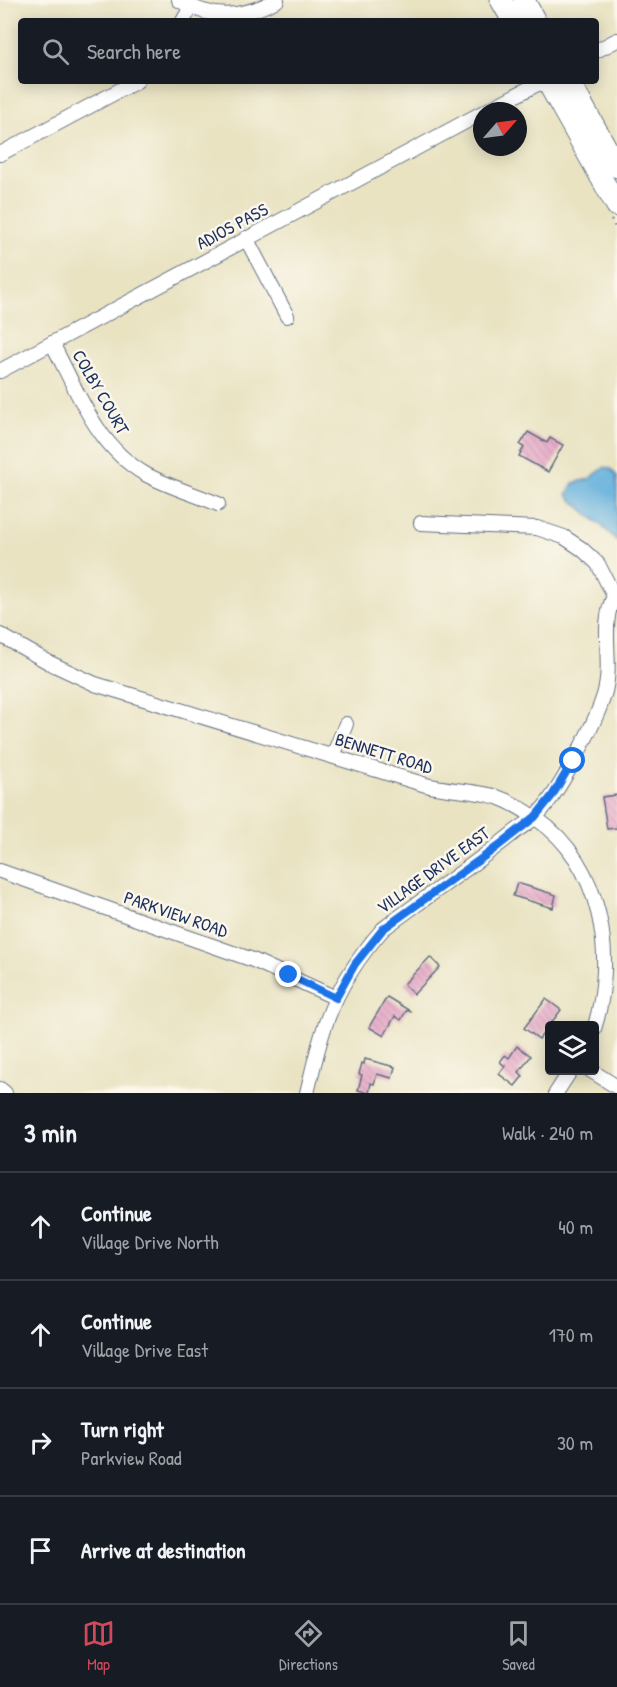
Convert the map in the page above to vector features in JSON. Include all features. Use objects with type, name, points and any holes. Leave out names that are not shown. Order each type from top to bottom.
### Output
[{"type":"main road","points":[[501,0],[511,18]]},
{"type":"main road","points":[[524,0],[533,18]]},
{"type":"main road","points":[[547,84],[617,206]]},
{"type":"main road","points":[[571,84],[617,167]]},
{"type":"street","points":[[183,18],[185,3],[212,14],[228,15],[252,12],[277,0]]},
{"type":"street","points":[[599,49],[617,40]]},
{"type":"street","points":[[0,154],[131,84]]},
{"type":"street","name":"ADIOS PASS","points":[[504,102],[539,84]]},
{"type":"street","name":"ADIOS PASS","points":[[0,371],[473,118]]},
{"type":"street","points":[[246,238],[286,316]]},
{"type":"street","name":"COLBY COURT","points":[[52,343],[92,420],[110,446],[145,474],[218,504]]},
{"type":"street","points":[[421,523],[537,528],[564,537],[598,564],[615,595]]},
{"type":"street","name":"VILLAGE DRIVE EAST","points":[[307,1093],[318,1046],[336,998],[355,964],[383,929],[535,817],[552,796],[582,744],[604,695],[608,669],[606,616],[615,595]]},
{"type":"street","name":"BENNETT ROAD","points":[[0,635],[94,684],[428,785],[496,797],[535,817],[556,834],[577,858],[595,887],[603,908],[609,932],[610,970],[606,998],[597,1021]]},
{"type":"street","points":[[333,756],[346,724]]},
{"type":"street","name":"PARKVIEW ROAD","points":[[0,871],[254,960],[336,998]]},
{"type":"street","points":[[556,1093],[568,1075]]},
{"type":"street","points":[[597,1075],[617,1087]]},
{"type":"street","points":[[0,1089],[5,1093]]},
{"type":"water","points":[[605,467],[611,469],[617,476],[617,541],[567,495],[573,483],[589,479]]},
{"type":"building","points":[[528,432],[547,443],[550,438],[563,445],[548,472],[519,456],[524,447],[520,445]]},
{"type":"building","points":[[617,795],[617,828],[607,829],[602,797]]},
{"type":"building","points":[[517,883],[556,895],[553,908],[513,896]]},
{"type":"building","points":[[430,957],[440,967],[414,994],[404,984]]},
{"type":"building","points":[[387,997],[410,1011],[406,1011],[401,1020],[395,1016],[384,1036],[369,1027]]},
{"type":"building","points":[[546,999],[561,1010],[553,1021],[545,1021],[545,1031],[539,1039],[524,1028]]},
{"type":"building","points":[[517,1046],[531,1056],[519,1072],[523,1076],[515,1086],[499,1074],[505,1066],[500,1062],[505,1055],[509,1058]]},
{"type":"building","points":[[365,1059],[395,1067],[392,1078],[377,1074],[374,1084],[371,1083],[369,1093],[358,1090],[362,1075],[359,1074]]},
{"type":"route","points":[[289,975],[336,998],[355,964],[383,929],[535,817],[552,796],[573,761]]}]
